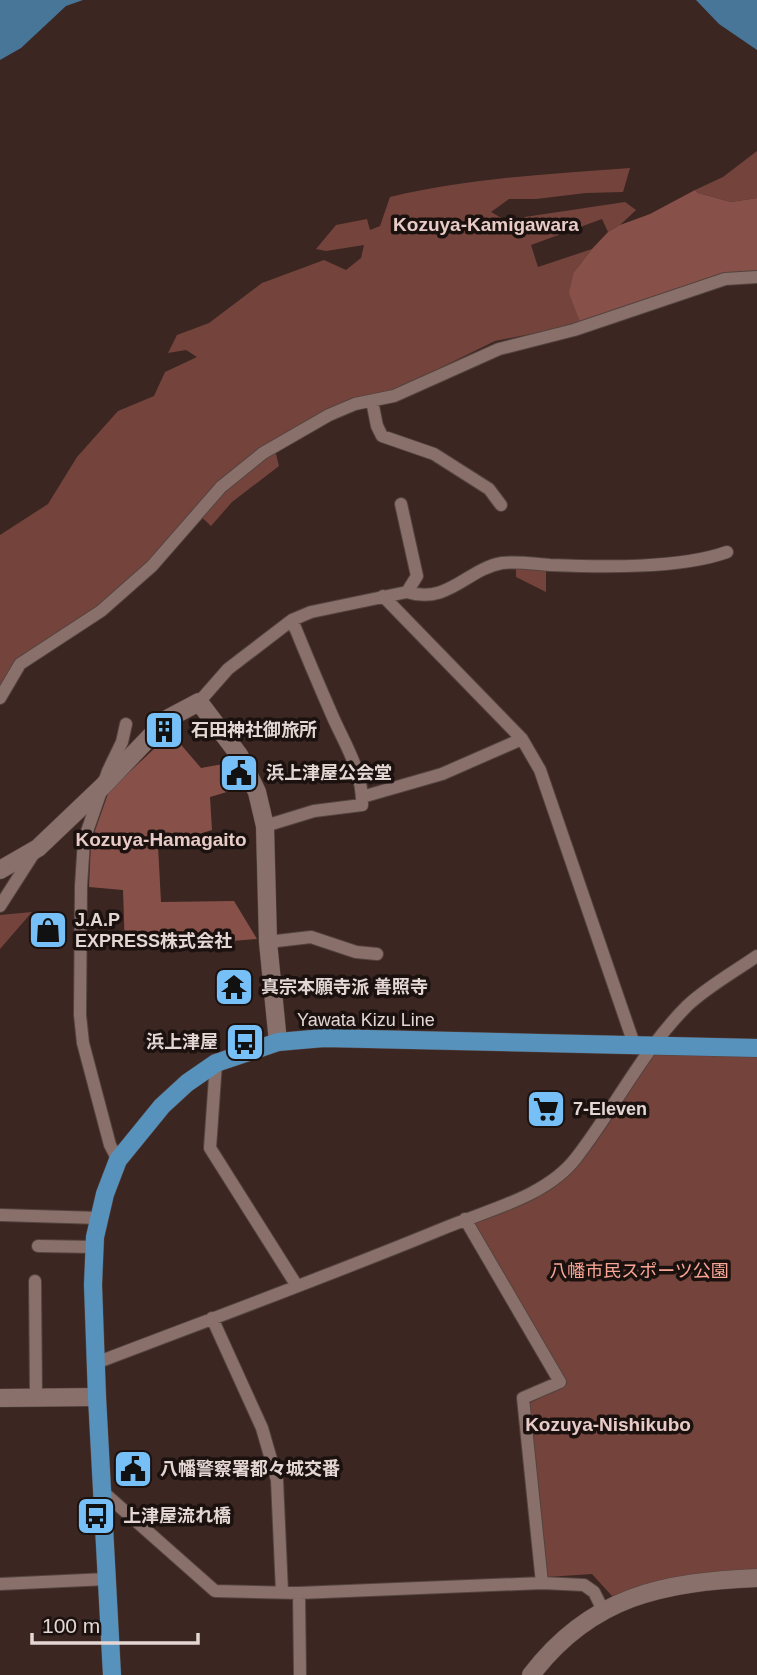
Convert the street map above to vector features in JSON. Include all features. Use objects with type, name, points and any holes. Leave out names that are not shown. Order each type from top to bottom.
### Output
[{"type":"main road","points":[[0,870],[37,848],[102,787],[167,719],[199,702],[239,755],[257,792],[265,826],[268,942],[278,1042]]},
{"type":"main road","name":"Yawata Kizu Line","points":[[113,1675],[97,1397],[93,1285],[95,1247],[99,1218],[118,1160],[162,1106],[187,1083],[216,1063],[278,1042],[324,1038],[757,1048]]},
{"type":"main road","points":[[0,1398],[97,1397]]},
{"type":"main road","points":[[531,1675],[565,1639],[603,1610],[621,1601],[662,1587],[757,1578]]},
{"type":"street","points":[[0,698],[20,664],[111,602],[152,566],[221,487],[263,453],[329,415],[355,404],[394,397],[499,349],[574,330],[725,279],[757,277]]},
{"type":"street","points":[[372,401],[382,436],[434,454],[489,489],[501,505]]},
{"type":"street","points":[[401,504],[418,576],[407,592]]},
{"type":"street","points":[[199,702],[228,669],[292,620],[312,612],[407,592],[419,596],[435,595],[498,564],[519,562],[550,565],[654,565],[710,558],[727,552]]},
{"type":"street","points":[[383,596],[522,739],[540,770],[643,1045]]},
{"type":"street","points":[[265,826],[314,811],[362,805],[363,788],[355,762],[292,620]]},
{"type":"street","points":[[118,1160],[110,1145],[83,1043],[80,1015],[81,886],[84,840],[102,787],[122,742],[125,724]]},
{"type":"street","points":[[362,797],[442,774],[522,739]]},
{"type":"street","points":[[0,906],[37,848]]},
{"type":"street","points":[[268,942],[311,937],[356,952],[377,954]]},
{"type":"street","points":[[96,1363],[544,1188],[566,1171],[586,1145],[643,1045],[690,1004],[757,956]]},
{"type":"street","points":[[216,1063],[210,1148],[297,1286]]},
{"type":"street","points":[[0,1215],[99,1218]]},
{"type":"street","points":[[465,1219],[560,1382],[523,1398],[542,1583]]},
{"type":"street","points":[[38,1246],[95,1247]]},
{"type":"street","points":[[35,1281],[36,1397]]},
{"type":"street","points":[[212,1318],[262,1428],[277,1480],[282,1592]]},
{"type":"street","points":[[102,1491],[215,1591],[299,1593],[542,1583],[584,1585],[594,1592],[603,1610]]},
{"type":"street","points":[[0,1584],[107,1579]]},
{"type":"street","points":[[299,1593],[300,1675]]},
{"type":"green space","points":[[757,151],[757,198],[731,202],[695,190],[723,177]]},
{"type":"green space","points":[[630,168],[623,192],[509,199],[491,212],[505,220],[625,202],[636,210],[608,232],[602,219],[531,245],[538,267],[592,249],[574,272],[581,324],[495,341],[389,393],[352,399],[275,450],[279,466],[232,502],[211,526],[197,513],[124,584],[33,652],[10,675],[0,690],[0,535],[48,504],[77,457],[118,411],[154,396],[165,372],[197,357],[186,350],[168,353],[177,335],[209,323],[262,283],[324,260],[346,270],[361,258],[364,245],[326,251],[316,249],[336,225],[367,219],[370,230],[380,226],[390,197],[479,181]]},
{"type":"green space","points":[[516,566],[546,570],[546,592],[516,577]]},
{"type":"green space","points":[[32,912],[0,949],[0,915]]},
{"type":"green space","name":"八幡市民スポーツ公園","points":[[653,1052],[757,1055],[757,1571],[672,1578],[612,1596],[592,1574],[547,1577],[528,1404],[567,1384],[474,1222],[528,1202],[561,1182],[591,1149]]},
{"type":"shaded area","points":[[695,190],[731,202],[757,198],[757,273],[581,324],[569,293],[574,272],[592,249],[608,232],[620,225],[650,214]]},
{"type":"shaded area","points":[[171,733],[201,768],[223,764],[237,789],[210,797],[212,830],[158,846],[161,902],[234,901],[257,939],[125,950],[123,890],[89,887],[91,842],[109,791]]},
{"type":"water","points":[[0,0],[83,0],[66,6],[21,48],[0,60]]},
{"type":"water","points":[[696,0],[757,0],[757,50],[719,24]]},
{"type":"place","name":"石田神社御旅所","points":[[164,730]]},
{"type":"place","name":"浜上津屋公会堂","points":[[239,773]]},
{"type":"place","name":"J.A.P EXPRESS株式会社","points":[[48,930]]},
{"type":"place","name":"真宗本願寺派 善照寺","points":[[234,987]]},
{"type":"place","name":"浜上津屋","points":[[245,1042]]},
{"type":"place","name":"7-Eleven","points":[[546,1109]]},
{"type":"place","name":"八幡警察署都々城交番","points":[[133,1469]]},
{"type":"place","name":"上津屋流れ橋","points":[[96,1516]]},
{"type":"district","name":"Kozuya-Kamigawara","points":[[486,224]]},
{"type":"district","name":"Kozuya-Hamagaito","points":[[161,839]]},
{"type":"district","name":"Kozuya-Nishikubo","points":[[608,1424]]}]
